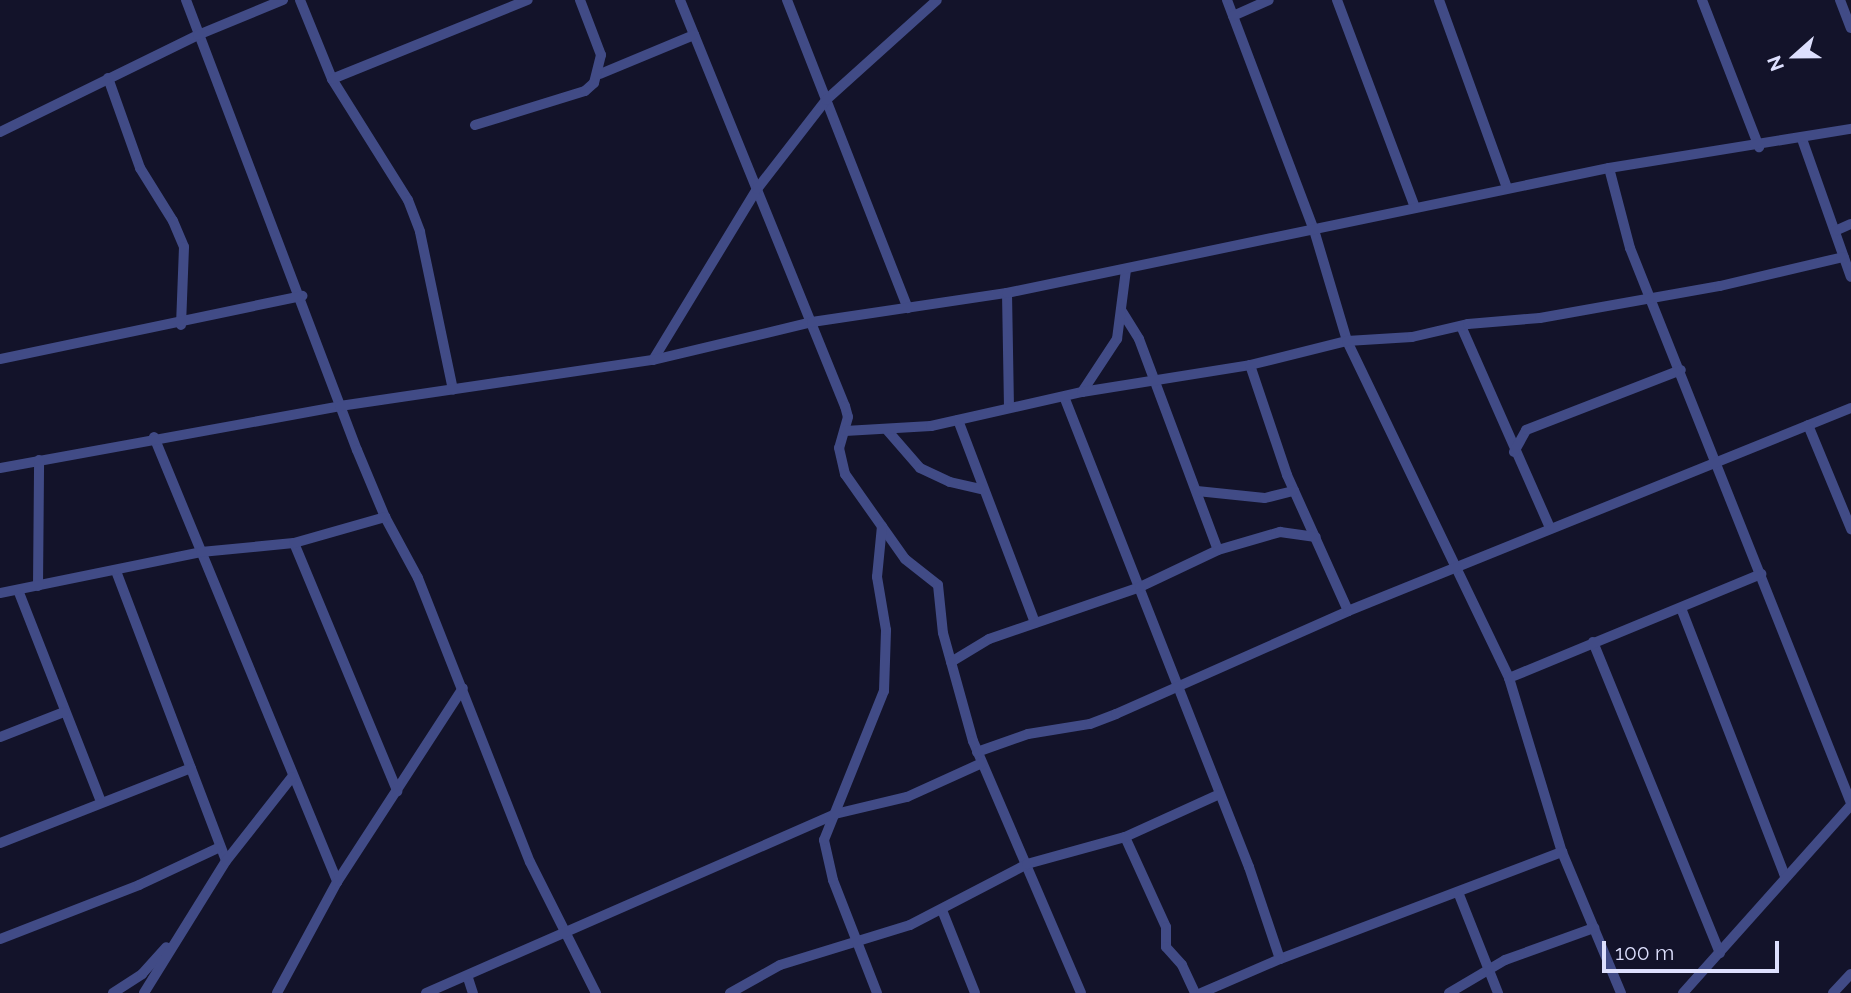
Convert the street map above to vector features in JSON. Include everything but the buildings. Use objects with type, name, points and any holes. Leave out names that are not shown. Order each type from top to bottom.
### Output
[{"type":"street","points":[[186,0],[302,296],[340,406],[385,517],[418,578],[530,862],[596,993]]},
{"type":"street","points":[[0,132],[198,34],[283,0]]},
{"type":"street","points":[[300,0],[332,79],[408,200],[420,232],[453,390]]},
{"type":"street","points":[[332,79],[528,0]]},
{"type":"street","points":[[580,0],[601,55],[600,74]]},
{"type":"street","points":[[680,0],[848,415],[839,448],[845,474],[905,559],[936,581],[951,662],[977,752],[1081,993]]},
{"type":"street","points":[[788,0],[908,308]]},
{"type":"street","points":[[653,360],[757,189],[827,100],[937,0]]},
{"type":"street","points":[[1227,0],[1314,230],[1347,341],[1509,678],[1562,852],[1621,993]]},
{"type":"street","points":[[1233,16],[1269,0]]},
{"type":"street","points":[[1337,0],[1415,208]]},
{"type":"street","points":[[1439,0],[1507,188]]},
{"type":"street","points":[[1702,0],[1759,147]]},
{"type":"street","points":[[1840,0],[1851,28]]},
{"type":"street","points":[[475,125],[585,91],[600,74],[694,34]]},
{"type":"street","points":[[108,78],[140,168],[173,221],[184,247],[181,325]]},
{"type":"street","points":[[0,468],[154,437],[340,406],[653,360],[812,322],[1007,293],[1609,168],[1759,147],[1851,129]]},
{"type":"street","points":[[1802,139],[1851,277]]},
{"type":"street","points":[[1609,168],[1630,248],[1652,297],[1714,462],[1851,804],[1784,876],[1683,993]]},
{"type":"street","points":[[1835,231],[1851,225]]},
{"type":"street","points":[[845,430],[887,430],[958,420],[1009,407],[1065,399],[1082,392],[1250,365],[1347,341],[1412,337],[1461,326],[1510,323],[1844,257]]},
{"type":"street","points":[[1082,392],[1117,339],[1121,310],[1119,296],[1126,270]]},
{"type":"street","points":[[1007,293],[1009,407]]},
{"type":"street","points":[[0,359],[181,325],[302,296]]},
{"type":"street","points":[[1121,310],[1136,332],[1218,550]]},
{"type":"street","points":[[1461,326],[1514,452],[1550,528]]},
{"type":"street","points":[[1250,365],[1294,491],[1348,611]]},
{"type":"street","points":[[1514,452],[1527,430],[1681,370]]},
{"type":"street","points":[[1065,399],[1220,794],[1280,959]]},
{"type":"street","points":[[977,752],[1040,731],[1090,724],[1348,611],[1851,408]]},
{"type":"street","points":[[958,420],[981,489],[1035,623]]},
{"type":"street","points":[[1808,425],[1851,529]]},
{"type":"street","points":[[887,430],[920,468],[950,482],[981,489]]},
{"type":"street","points":[[154,437],[337,882]]},
{"type":"street","points":[[38,586],[39,460]]},
{"type":"street","points":[[1197,491],[1265,498],[1294,491]]},
{"type":"street","points":[[0,593],[201,552],[294,542],[385,517]]},
{"type":"street","points":[[877,993],[825,855],[824,841],[884,691],[886,631],[877,577],[882,526]]},
{"type":"street","points":[[951,662],[989,639],[1140,587],[1218,550],[1280,532],[1316,537]]},
{"type":"street","points":[[294,542],[397,791]]},
{"type":"street","points":[[116,571],[226,861]]},
{"type":"street","points":[[1509,678],[1761,574]]},
{"type":"street","points":[[18,590],[101,802]]},
{"type":"street","points":[[1681,608],[1784,876]]},
{"type":"street","points":[[1593,642],[1720,953]]},
{"type":"street","points":[[277,993],[337,882],[463,688]]},
{"type":"street","points":[[0,737],[64,712]]},
{"type":"street","points":[[426,993],[468,978],[563,930],[709,872],[835,814],[907,797],[982,763]]},
{"type":"street","points":[[0,843],[191,768]]},
{"type":"street","points":[[144,993],[180,931],[226,861],[292,777]]},
{"type":"street","points":[[730,993],[780,965],[942,910],[1027,864],[1125,837],[1220,794]]},
{"type":"street","points":[[1125,837],[1166,928],[1166,947],[1185,968],[1195,993]]},
{"type":"street","points":[[0,939],[220,847]]},
{"type":"street","points":[[1201,993],[1280,959],[1562,852]]},
{"type":"street","points":[[1458,892],[1499,993]]},
{"type":"street","points":[[942,910],[975,993]]},
{"type":"street","points":[[1449,993],[1505,960],[1594,928]]},
{"type":"street","points":[[113,993],[142,974],[180,931]]},
{"type":"street","points":[[1833,993],[1851,974]]},
{"type":"street","points":[[468,978],[473,993]]}]
